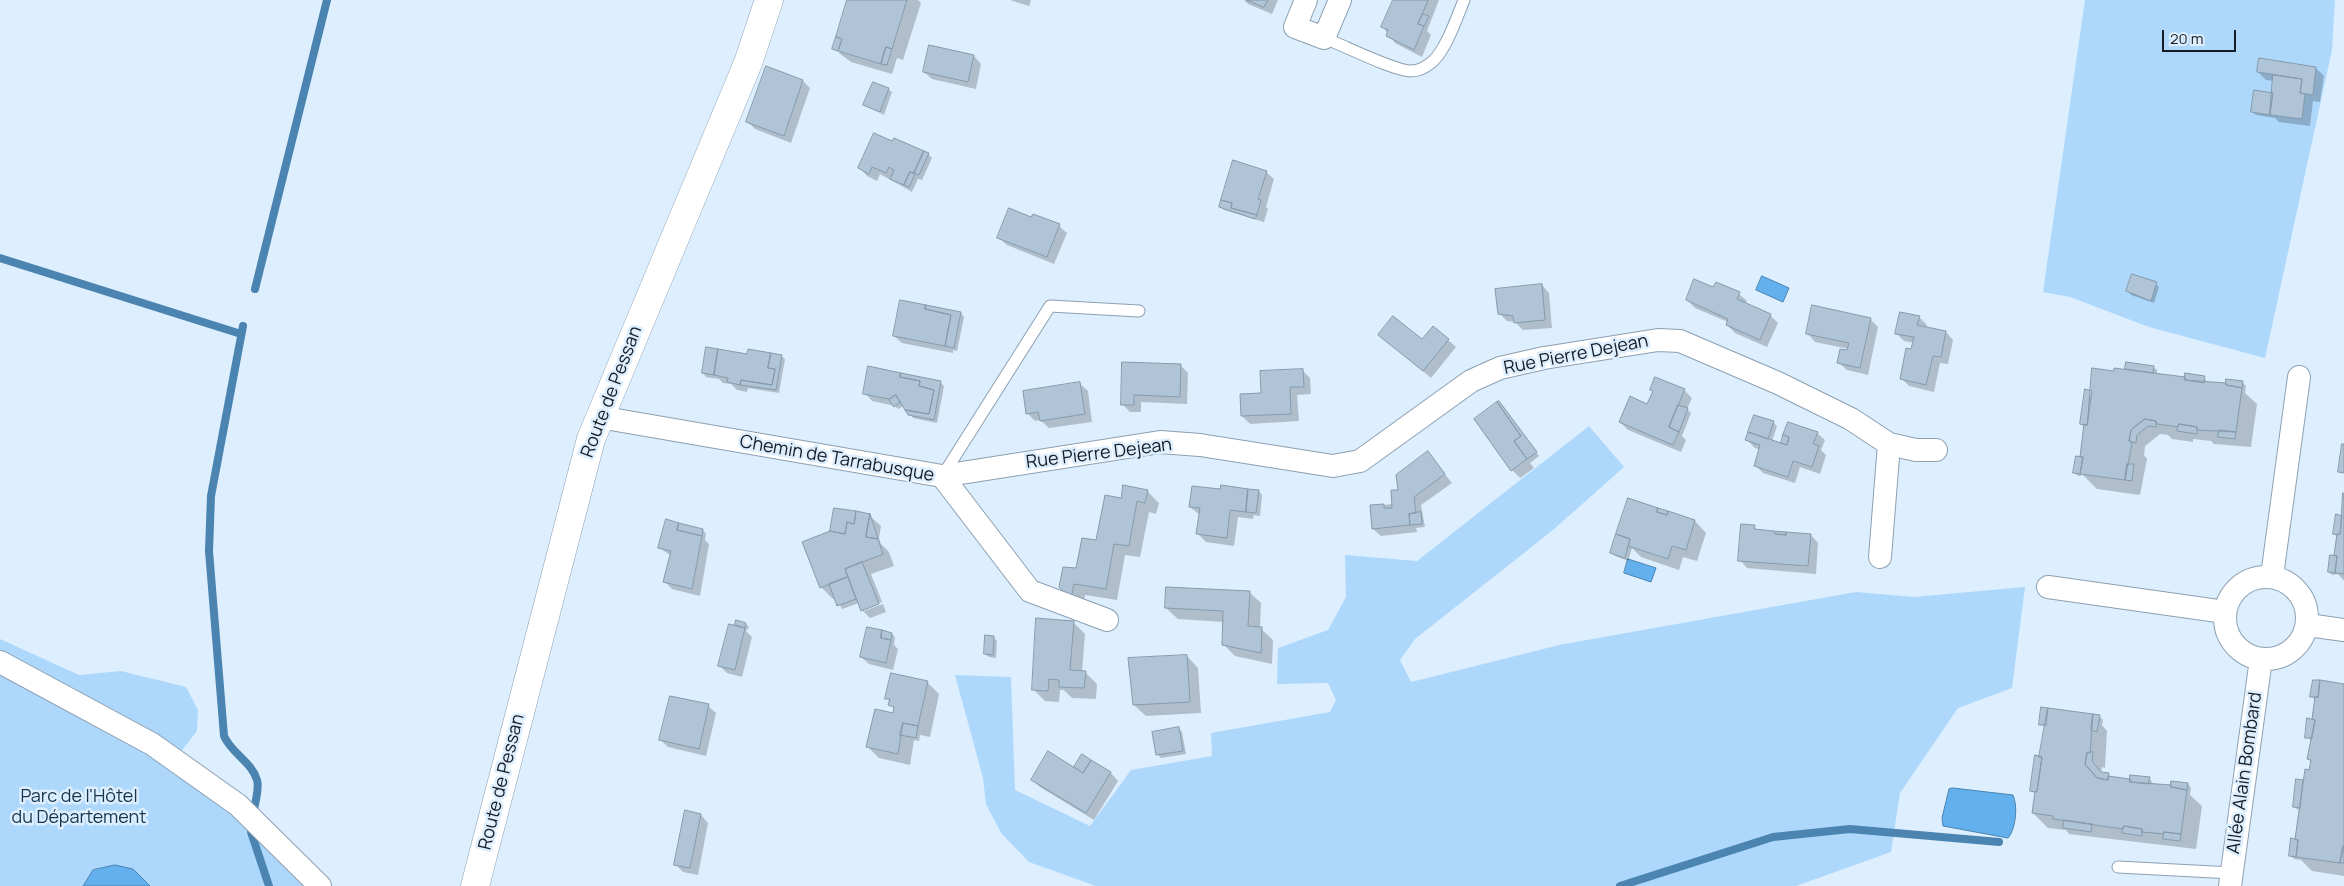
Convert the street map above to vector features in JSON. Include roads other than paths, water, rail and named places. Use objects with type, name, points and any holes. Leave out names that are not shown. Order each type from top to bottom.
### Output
[{"type":"main road","name":"Route de Pessan","points":[[476,886],[584,464],[598,417],[748,63],[769,0]]},
{"type":"street","points":[[1306,0],[1295,28],[1324,38],[1340,0]]},
{"type":"street","name":"Rue Pierre Dejean","points":[[942,476],[1160,442],[1200,445],[1333,466],[1345,465],[1360,461],[1471,381],[1500,368],[1544,358],[1658,340],[1680,341],[1778,382],[1851,419],[1889,444],[1916,450],[1936,450]]},
{"type":"street","points":[[2272,576],[2299,377]]},
{"type":"street","name":"Chemin de Tarrabusque","points":[[598,417],[942,476],[1030,591],[1107,620]]},
{"type":"street","points":[[1880,557],[1889,444]]},
{"type":"street","points":[[2272,576],[2288,582],[2300,593],[2307,608],[2308,625],[2302,640],[2291,652],[2277,658],[2261,659],[2246,654],[2233,643],[2226,629],[2225,612],[2230,597],[2241,584],[2256,577],[2272,576]]},
{"type":"street","points":[[2048,587],[2225,612]]},
{"type":"street","points":[[2308,625],[2344,630]]},
{"type":"street","name":"Allée Alain Bombard","points":[[2231,880],[2261,659]]},
{"type":"street","points":[[0,662],[152,744],[238,805],[320,886]]},
{"type":"lane","points":[[1324,38],[1396,67],[1410,71],[1422,69],[1434,60],[1464,0]]},
{"type":"lane","points":[[942,476],[1050,306],[1139,311]]},
{"type":"lane","points":[[2118,867],[2231,880]]},
{"type":"water","points":[[1762,276],[1789,288],[1783,302],[1756,290]]},
{"type":"water","points":[[1628,559],[1656,568],[1651,582],[1624,573]]},
{"type":"water","points":[[1949,789],[2013,795],[2015,800],[2015,817],[2013,829],[2008,838],[1943,826],[1942,818]]},
{"type":"water","points":[[115,865],[133,869],[150,886],[83,886],[93,870]]},
{"type":"waterway","points":[[255,289],[327,0]]},
{"type":"waterway","points":[[0,258],[241,334]]},
{"type":"waterway","points":[[243,326],[211,496],[209,551],[224,736],[231,748],[251,768],[257,780],[253,815]]},
{"type":"waterway","points":[[252,827],[251,832],[269,886]]},
{"type":"waterway","points":[[1620,886],[1773,837],[1850,829],[1999,842]]},
{"type":"park label","name":"Parc de l'Hôtel du Département","points":[[79,808]]}]
